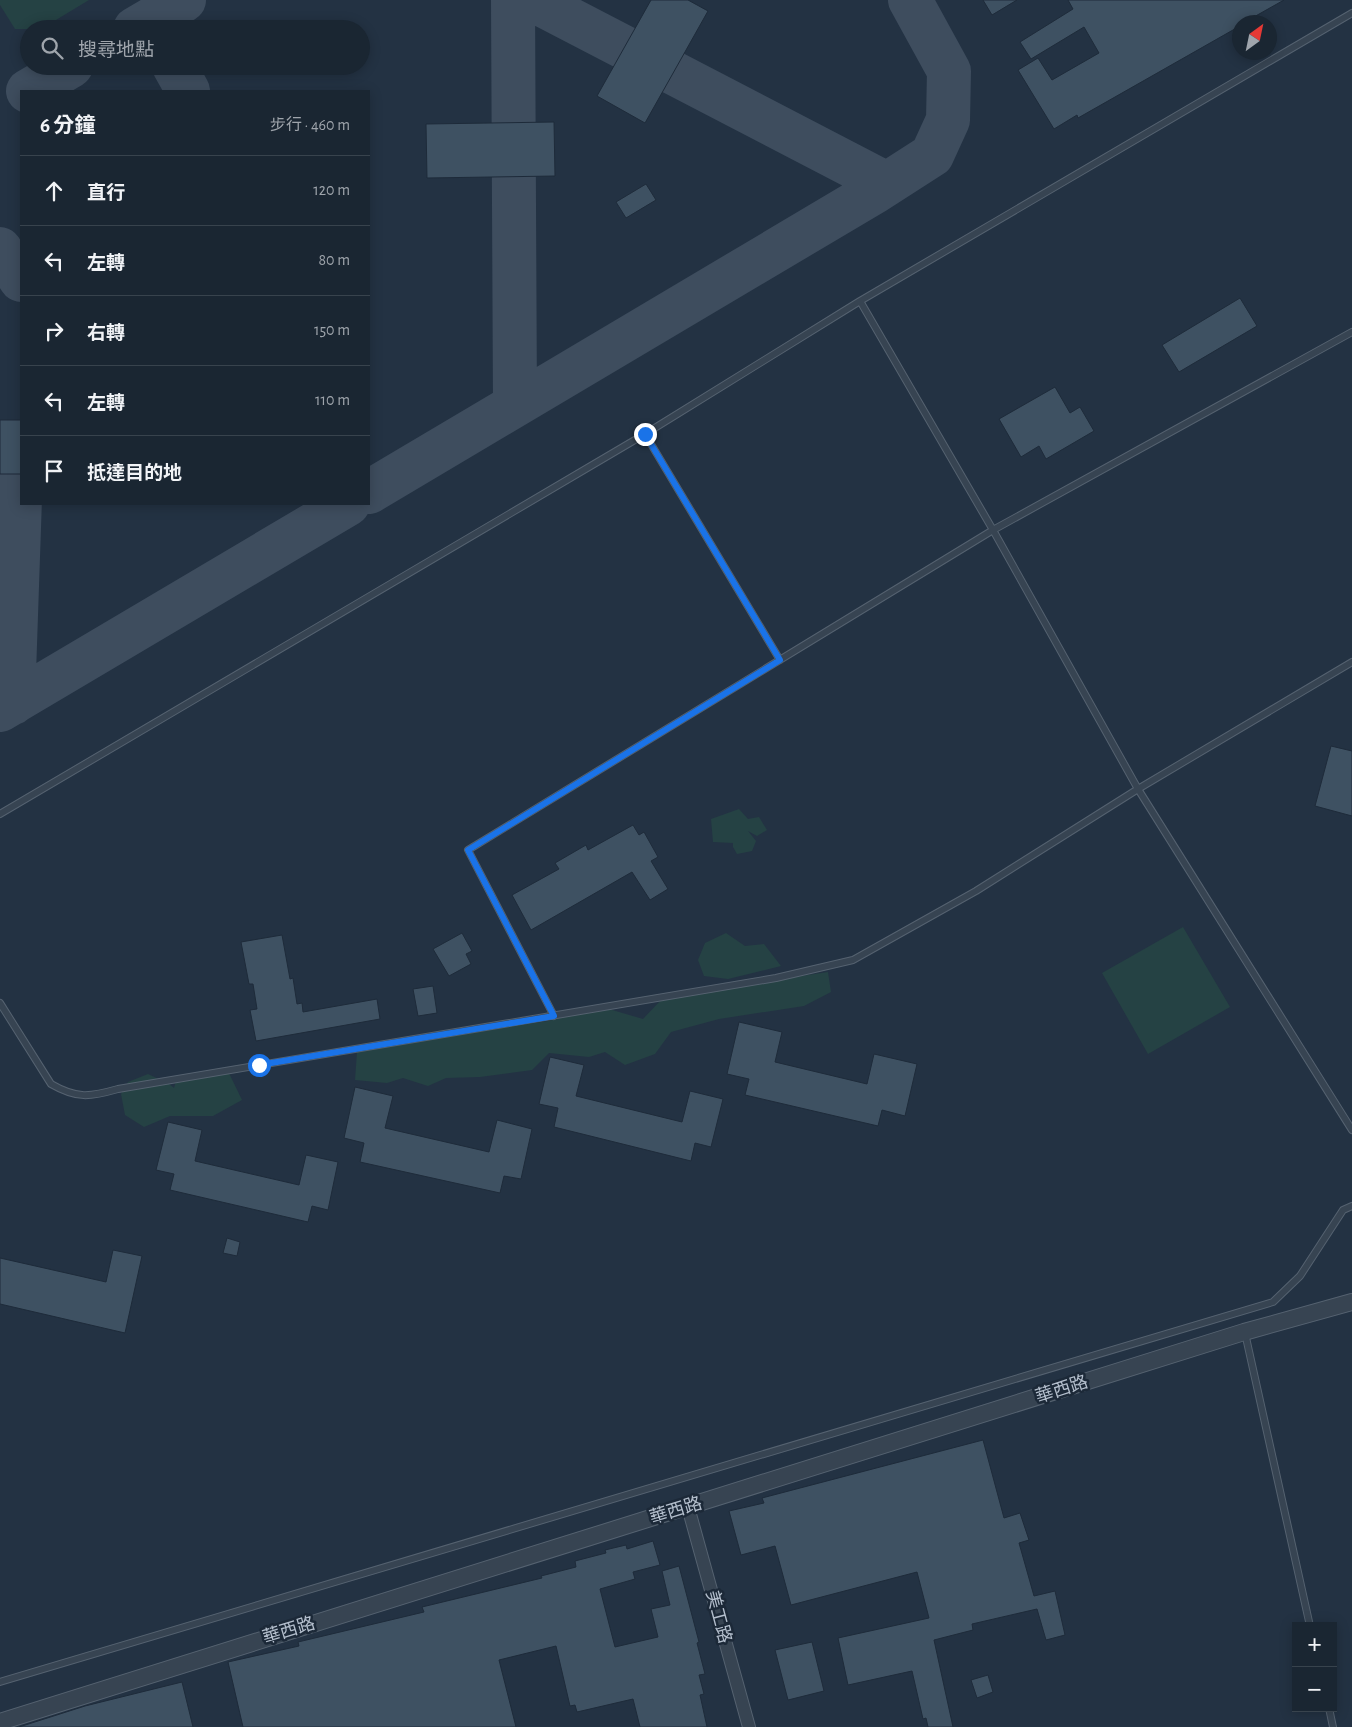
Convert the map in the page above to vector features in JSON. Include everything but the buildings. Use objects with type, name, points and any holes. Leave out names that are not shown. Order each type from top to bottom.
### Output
[{"type":"street","name":"華西路","points":[[0,1722],[1244,1332],[1352,1302]]},
{"type":"street","name":"美工路","points":[[688,1507],[749,1727]]},
{"type":"lane","points":[[0,814],[645,434],[860,301],[1352,13]]},
{"type":"lane","points":[[860,301],[993,530],[1138,789],[1352,1130]]},
{"type":"lane","points":[[554,1016],[468,850],[993,530],[1352,332]]},
{"type":"lane","points":[[645,434],[780,660]]},
{"type":"lane","points":[[0,1003],[51,1084],[64,1091],[94,1096],[118,1089],[776,978],[853,960],[976,891],[1138,789],[1352,662]]},
{"type":"lane","points":[[0,1682],[1273,1302],[1300,1276],[1343,1210],[1352,1206]]},
{"type":"lane","points":[[1244,1332],[1309,1622]]},
{"type":"lane","points":[[1330,1712],[1333,1727]]},
{"type":"green space","points":[[0,0],[89,0],[56,20],[20,20],[20,29],[15,29],[0,5]]},
{"type":"green space","points":[[739,809],[748,819],[759,817],[767,830],[757,836],[748,831],[756,841],[752,851],[737,854],[733,843],[713,842],[711,819]]},
{"type":"green space","points":[[1183,927],[1230,1007],[1148,1054],[1102,973]]},
{"type":"green space","points":[[726,933],[745,946],[764,944],[781,966],[728,979],[704,976],[698,960],[705,943]]},
{"type":"green space","points":[[828,972],[831,992],[804,1006],[719,1019],[671,1032],[655,1054],[625,1065],[605,1052],[589,1057],[549,1053],[532,1070],[480,1077],[446,1078],[428,1086],[403,1078],[387,1083],[355,1080],[357,1052],[448,1035],[548,1021],[602,1007],[643,1019],[662,999]]},
{"type":"green space","points":[[228,1071],[242,1100],[213,1116],[170,1116],[144,1127],[125,1115],[121,1094],[128,1082],[148,1074],[174,1088],[176,1081]]},
{"type":"taxiway","points":[[150,20],[184,0]]},
{"type":"taxiway","points":[[513,0],[515,405]]},
{"type":"taxiway","points":[[533,0],[887,184]]},
{"type":"taxiway","points":[[370,491],[876,191],[932,155],[948,120],[949,71],[910,0]]},
{"type":"taxiway","points":[[30,90],[56,75]]},
{"type":"taxiway","points":[[179,75],[187,90]]},
{"type":"taxiway","points":[[0,249],[20,279]]},
{"type":"taxiway","points":[[13,703],[20,498]]},
{"type":"taxiway","points":[[0,710],[346,505]]},
{"type":"route","points":[[259,1065],[554,1016],[468,850],[780,660],[645,434]]}]
